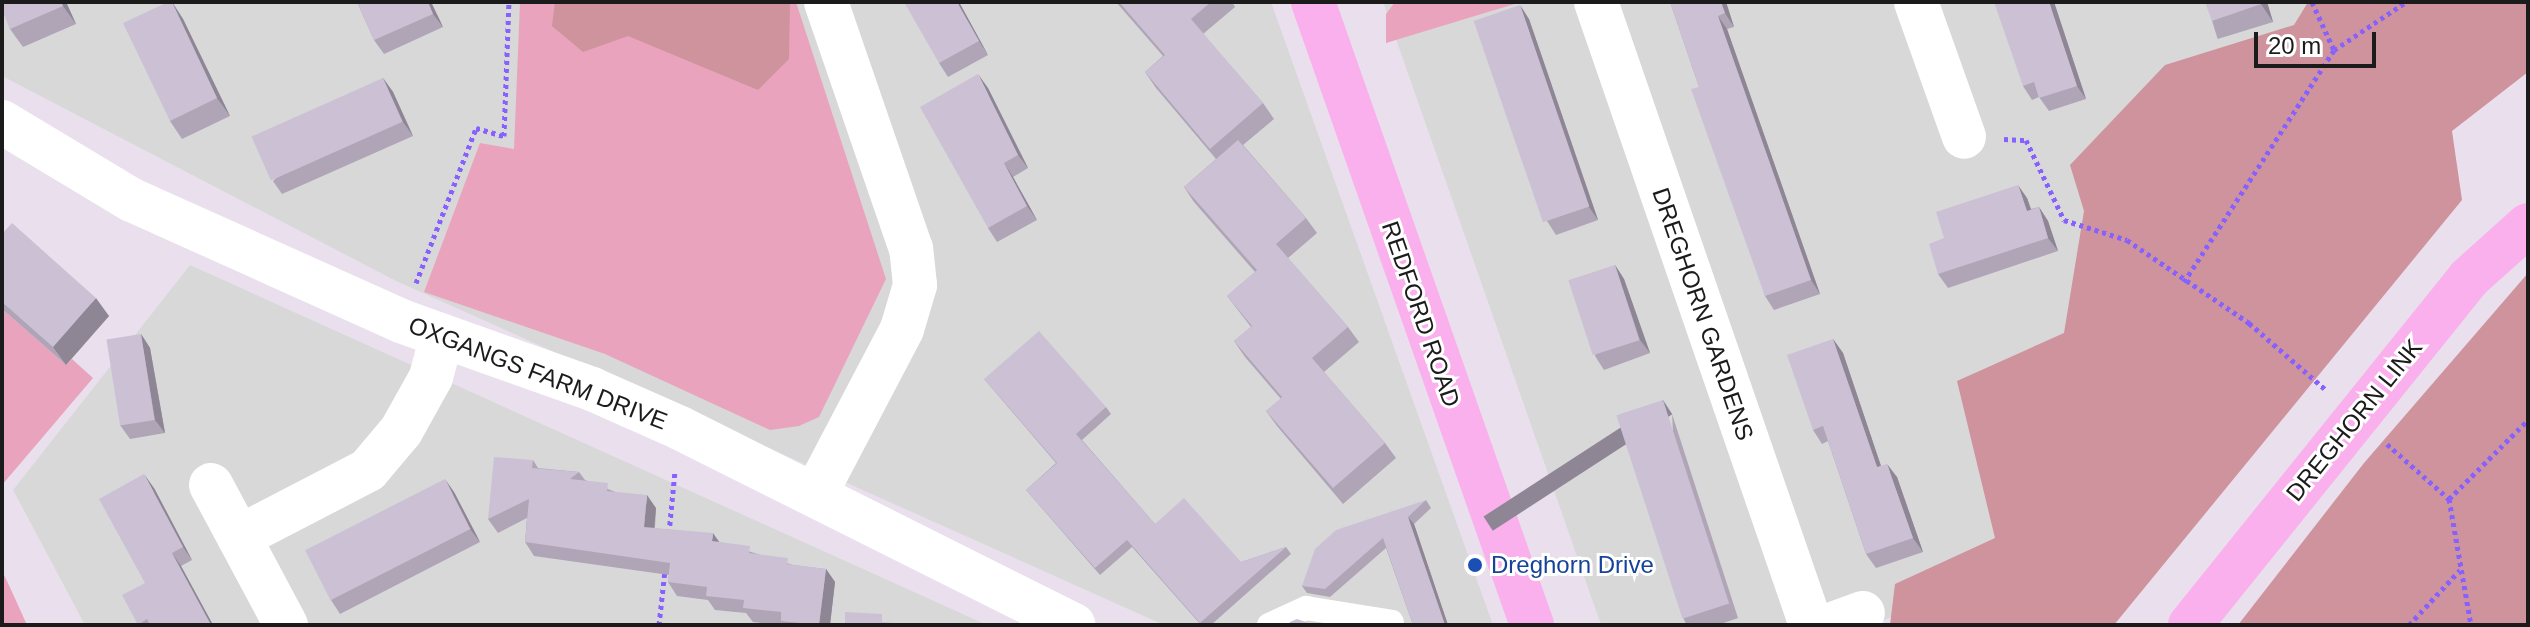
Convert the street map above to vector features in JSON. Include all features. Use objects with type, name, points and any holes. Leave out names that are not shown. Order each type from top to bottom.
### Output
[{"type":"main road","name":"REDFORD ROAD","points":[[1313,2],[1532,625]]},
{"type":"main road","name":"DREGHORN LINK","points":[[2190,625],[2469,278],[2528,225]]},
{"type":"street","points":[[816,493],[902,329],[915,285],[911,249],[826,2]]},
{"type":"street","name":"DREGHORN GARDENS","points":[[1596,2],[1811,625]]},
{"type":"street","points":[[1916,2],[1964,137]]},
{"type":"street","name":"OXGANGS FARM DRIVE","points":[[2,122],[132,200],[401,321],[592,389],[680,428],[816,493],[1073,625]]},
{"type":"street","points":[[239,537],[368,470],[401,431],[424,390],[442,336]]},
{"type":"street","points":[[211,485],[286,625]]},
{"type":"lane","points":[[1269,625],[1306,608],[1392,622]]},
{"type":"path","points":[[401,321],[476,128],[504,136],[509,2]]},
{"type":"path","points":[[2312,2],[2334,50]]},
{"type":"path","points":[[2184,282],[2334,50],[2406,2]]},
{"type":"path","points":[[1964,137],[2026,140],[2064,220],[2127,240],[2184,282],[2249,323]]},
{"type":"path","points":[[2471,625],[2449,499],[2528,420]]},
{"type":"path","points":[[667,549],[680,428]]},
{"type":"path","points":[[659,625],[665,564]]},
{"type":"path","points":[[2409,625],[2460,570]]},
{"type":"shaded area","points":[[2,2],[1271,2],[1493,625],[1164,625],[396,281],[2,76]]},
{"type":"shaded area","points":[[520,2],[796,2],[886,279],[819,417],[799,426],[770,430],[605,354],[424,292],[480,143],[514,149]]},
{"type":"shaded area","points":[[555,2],[790,2],[789,59],[758,90],[628,36],[583,52],[552,26]]},
{"type":"shaded area","points":[[1383,2],[2331,2],[1995,577],[1871,625],[1601,625]]},
{"type":"shaded area","points":[[1395,2],[1521,2],[1386,43],[1386,14]]},
{"type":"shaded area","points":[[2308,2],[2528,2],[2528,72],[2452,131],[2462,200],[2114,625],[1890,625],[1895,584],[1995,538],[1957,381],[2064,333],[2084,211],[2070,165],[2165,65],[2294,25]]},
{"type":"shaded area","points":[[190,265],[987,625],[85,625],[13,490]]},
{"type":"shaded area","points":[[2528,273],[2528,625],[2238,625],[2364,463]]},
{"type":"shaded area","points":[[2,309],[66,365],[72,359],[93,378],[2,485]]},
{"type":"shaded area","points":[[2,571],[8,583],[27,625],[2,625]]},
{"type":"building","points":[[2,2],[61,2],[63,6],[10,29]]},
{"type":"building","points":[[172,2],[217,98],[170,121],[123,23]]},
{"type":"building","points":[[357,2],[428,2],[433,14],[374,40]]},
{"type":"building","points":[[904,2],[957,2],[979,41],[939,63]]},
{"type":"building","points":[[1119,2],[1211,2],[1191,19],[1263,103],[1210,149],[1145,72],[1165,55]]},
{"type":"building","points":[[1670,2],[1721,2],[1725,13],[1718,16],[1811,280],[1765,296],[1691,89],[1699,87]]},
{"type":"building","points":[[1994,2],[2049,2],[2077,86],[2039,98],[2034,82],[2023,86]]},
{"type":"building","points":[[2205,2],[2260,2],[2261,4],[2212,21]]},
{"type":"building","points":[[1520,5],[1589,206],[1543,222],[1474,21]]},
{"type":"building","points":[[978,74],[1018,155],[1004,163],[1027,206],[988,228],[920,107]]},
{"type":"building","points":[[383,78],[403,122],[271,180],[251,137]]},
{"type":"building","points":[[1238,140],[1306,218],[1276,244],[1348,327],[1312,358],[1385,443],[1333,488],[1266,411],[1282,397],[1234,341],[1252,326],[1227,296],[1257,270],[1184,187]]},
{"type":"building","points":[[2018,185],[2027,211],[2039,207],[2048,238],[1938,274],[1929,244],[1944,238],[1936,212]]},
{"type":"building","points":[[12,223],[96,298],[53,347],[2,302],[2,234]]},
{"type":"building","points":[[1615,265],[1639,340],[1593,355],[1568,280]]},
{"type":"building","points":[[1039,331],[1106,407],[1076,434],[1155,524],[1184,498],[1241,562],[1286,547],[1200,623],[1127,540],[1095,568],[1026,490],[1057,463],[984,379]]},
{"type":"building","points":[[141,334],[155,420],[120,425],[106,339]]},
{"type":"building","points":[[1833,339],[1877,467],[1887,464],[1913,538],[1866,554],[1823,426],[1813,430],[1787,355]]},
{"type":"building","points":[[1663,400],[1729,604],[1683,619],[1616,415]]},
{"type":"building","points":[[494,457],[533,460],[532,468],[579,472],[570,479],[608,483],[607,491],[647,495],[644,527],[713,533],[712,541],[750,546],[749,553],[788,558],[787,564],[826,569],[819,625],[781,621],[781,612],[743,608],[744,600],[706,596],[707,587],[668,582],[670,563],[525,542],[529,499],[488,519]]},
{"type":"building","points":[[144,474],[183,547],[172,553],[211,625],[150,625],[147,619],[138,625],[122,595],[145,583],[99,499]]},
{"type":"building","points":[[445,479],[470,529],[331,600],[305,550]]},
{"type":"building","points":[[1426,500],[1408,517],[1445,625],[1413,625],[1383,538],[1325,589],[1302,586],[1315,549],[1336,530]]},
{"type":"building","points":[[845,612],[882,614],[882,622],[918,625],[845,625]]},
{"type":"building","points":[[1297,619],[1314,625],[1289,625]]},
{"type":"place","name":"Dreghorn Drive","points":[[1475,565]]}]
